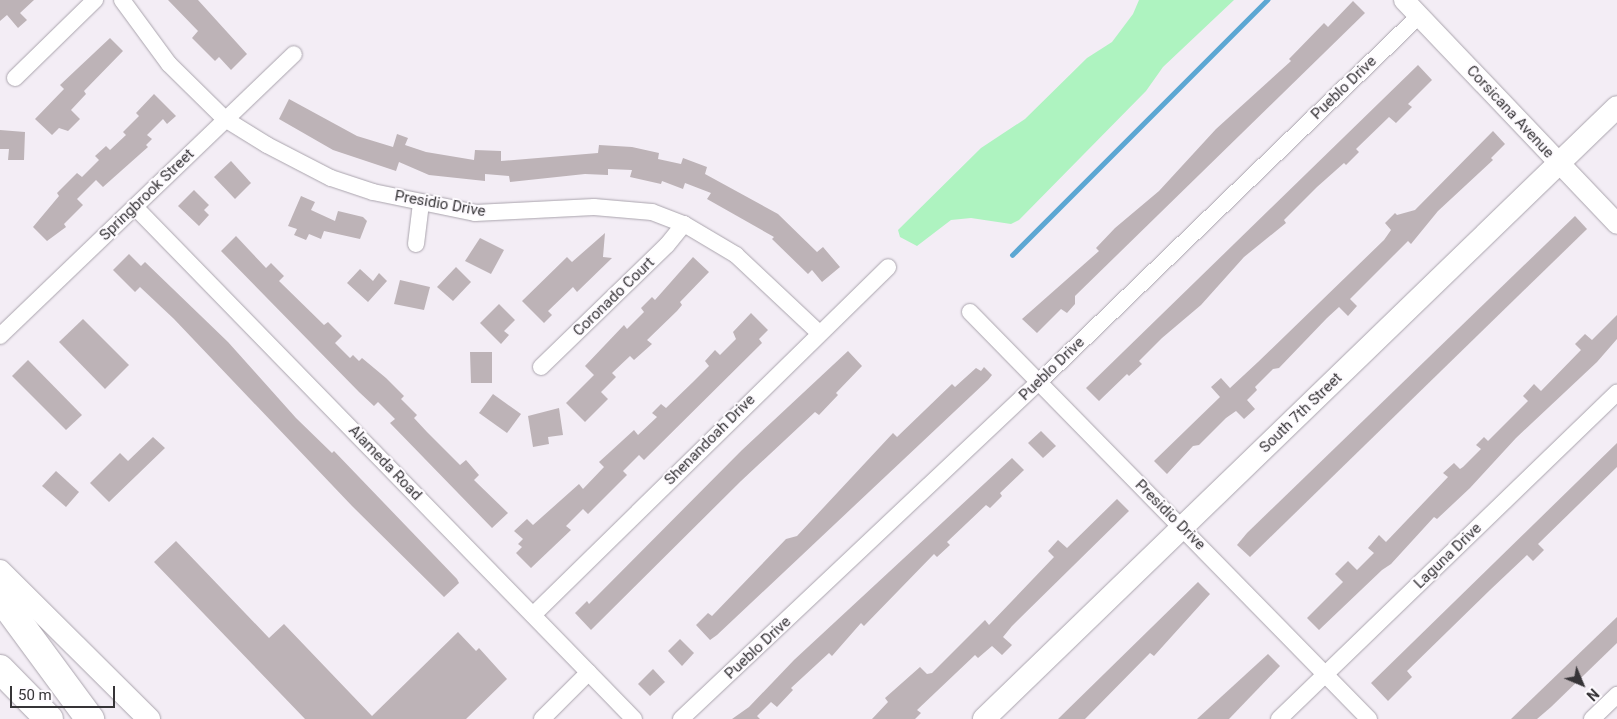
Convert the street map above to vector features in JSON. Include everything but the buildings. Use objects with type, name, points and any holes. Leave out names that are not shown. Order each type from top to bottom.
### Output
[{"type":"highway","points":[[0,597],[90,719]]},
{"type":"highway","points":[[0,669],[49,719]]},
{"type":"main road","name":"South 7th Street","points":[[984,719],[1617,107]]},
{"type":"main road","points":[[0,571],[149,719]]},
{"type":"street","points":[[15,78],[95,0]]},
{"type":"street","name":"Presidio Drive","points":[[122,0],[169,64],[225,119],[267,146],[331,178],[421,203],[496,214],[564,208],[652,212],[684,224],[756,271],[819,333]]},
{"type":"street","name":"Corsicana Avenue","points":[[1404,0],[1617,224]]},
{"type":"street","name":"Pueblo Drive","points":[[681,719],[1038,383],[1420,15]]},
{"type":"street","name":"Springbrook Street","points":[[0,336],[294,54]]},
{"type":"street","points":[[416,244],[421,203]]},
{"type":"street","name":"Alameda Road","points":[[135,207],[634,719]]},
{"type":"street","name":"Coronado Court","points":[[541,367],[667,245],[684,224]]},
{"type":"street","name":"Shenandoah Drive","points":[[533,615],[888,267]]},
{"type":"street","name":"Presidio Drive","points":[[970,312],[1370,719]]},
{"type":"street","name":"Laguna Drive","points":[[1279,719],[1617,393]]},
{"type":"street","points":[[542,719],[589,672]]},
{"type":"street","points":[[1592,719],[1617,695]]},
{"type":"green space","points":[[1139,0],[1234,0],[1163,67],[1146,91],[1019,220],[1011,224],[971,218],[951,220],[917,246],[900,237],[898,230],[981,148],[1025,119],[1087,58],[1112,42],[1133,14]]},
{"type":"waterway","points":[[1012,255],[1267,0]]}]
